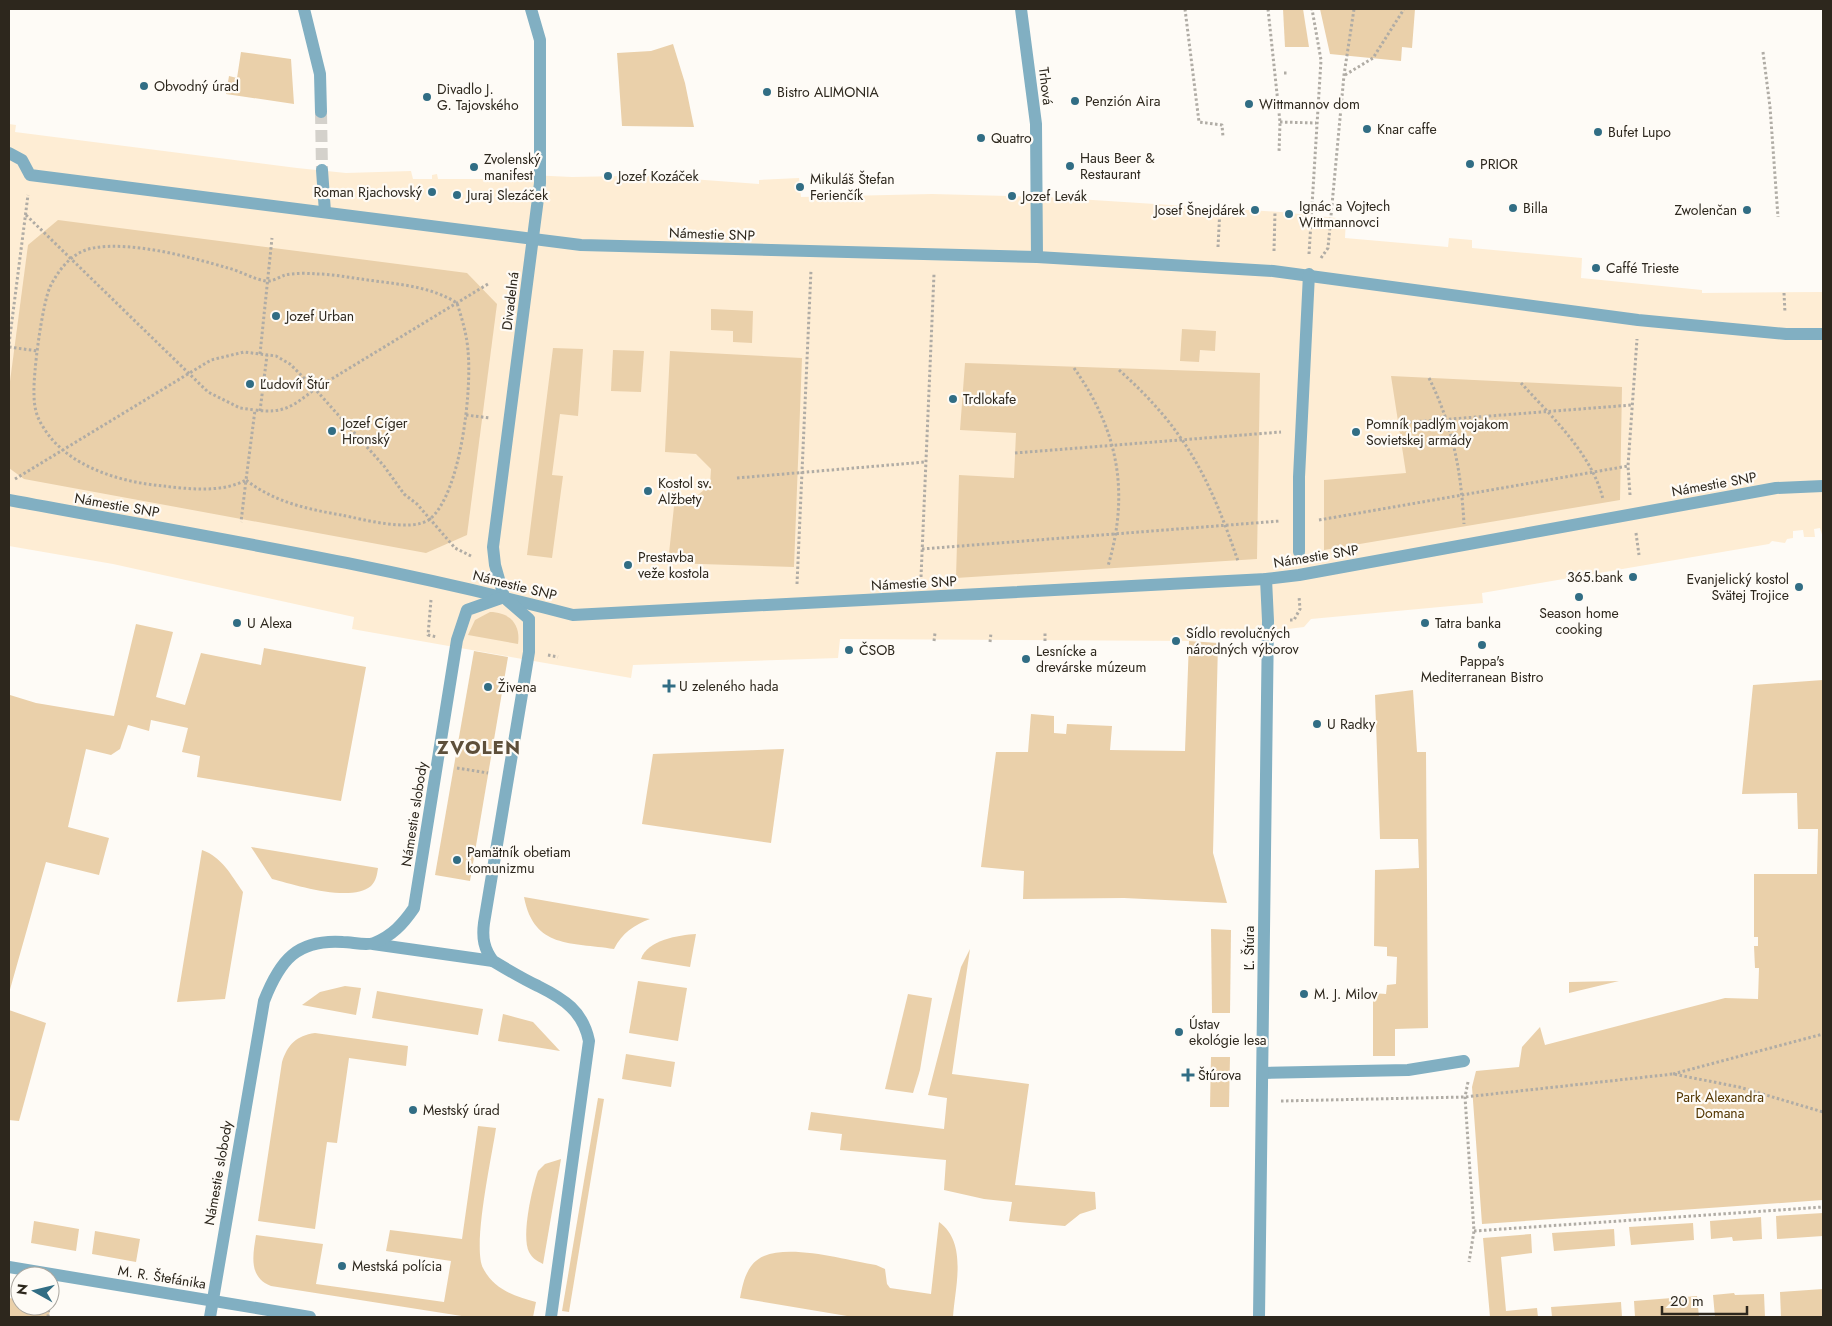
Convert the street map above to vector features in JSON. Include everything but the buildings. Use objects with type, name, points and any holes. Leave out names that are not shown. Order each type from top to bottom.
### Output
[{"type":"street","points":[[304,9],[320,74],[321,112]]},
{"type":"street","name":"Divadelná","points":[[504,597],[495,565],[493,547],[540,183],[540,40],[531,9]]},
{"type":"street","name":"Trhová","points":[[1021,9],[1036,124],[1037,257]]},
{"type":"street","points":[[9,153],[22,160],[30,175]]},
{"type":"street","points":[[322,170],[325,212]]},
{"type":"street","name":"Námestie SNP","points":[[30,175],[581,245],[1037,257],[1273,271],[1309,274],[1638,320],[1786,334],[1823,334]]},
{"type":"street","name":"Námestie SNP","points":[[1299,552],[1309,274]]},
{"type":"street","name":"Námestie SNP","points":[[9,500],[239,543],[504,597],[574,615],[1266,579],[1299,575],[1776,488],[1823,486]]},
{"type":"street","name":"Ľ. Štúra","points":[[1259,1317],[1268,622],[1266,579]]},
{"type":"street","points":[[493,961],[486,953],[482,934],[529,652],[529,619],[504,597]]},
{"type":"street","name":"Námestie slobody","points":[[210,1317],[211,1300],[264,1001],[273,979],[286,961],[310,944],[323,940],[373,944],[397,930],[414,908],[457,640],[467,610],[504,597]]},
{"type":"street","points":[[373,944],[493,961],[553,992],[571,1005],[584,1024],[588,1042],[551,1317]]},
{"type":"street","points":[[1263,1073],[1408,1070],[1464,1061]]},
{"type":"street","name":"M. R. Štefánika","points":[[9,1267],[310,1317]]},
{"type":"path","points":[[1185,9],[1199,122],[1222,125],[1224,137]]},
{"type":"path","points":[[1268,9],[1280,122],[1279,153]]},
{"type":"path","points":[[1309,274],[1320,60],[1312,9]]},
{"type":"path","points":[[1309,274],[1328,248],[1344,75],[1354,9]]},
{"type":"path","points":[[1344,75],[1374,58],[1404,9]]},
{"type":"path","points":[[1763,52],[1770,107],[1778,217]]},
{"type":"path","points":[[1280,122],[1316,123]]},
{"type":"path","points":[[30,175],[9,346],[38,351]]},
{"type":"path","points":[[1216,267],[1220,208]]},
{"type":"path","points":[[1273,271],[1275,212]]},
{"type":"path","points":[[26,215],[190,372],[208,392],[223,401],[260,411],[286,410],[315,389],[488,284]]},
{"type":"path","points":[[260,354],[272,238]]},
{"type":"path","points":[[93,248],[141,248],[203,261],[267,282],[285,275],[318,274],[415,287],[439,294],[457,304],[465,327],[468,352],[466,415],[457,466],[444,497],[430,519],[422,522],[396,525],[306,509],[263,491],[246,480],[237,485],[205,489],[145,484],[121,479],[79,461],[63,448],[41,425],[35,408],[34,392],[38,351],[49,289],[70,258],[93,248]]},
{"type":"path","points":[[796,592],[812,251]]},
{"type":"path","points":[[920,585],[934,255]]},
{"type":"path","points":[[1638,320],[1628,466],[1638,555]]},
{"type":"path","points":[[11,483],[18,476],[63,448],[211,360],[244,352],[276,356],[290,364],[315,389],[384,466],[394,482],[456,548],[471,556]]},
{"type":"path","points":[[260,411],[267,355]]},
{"type":"path","points":[[1074,368],[1089,390],[1104,419],[1113,445],[1120,489],[1116,535],[1107,569]]},
{"type":"path","points":[[1119,370],[1162,412],[1200,466],[1226,525],[1239,564],[1229,565]]},
{"type":"path","points":[[1429,378],[1447,418],[1457,454],[1464,532]]},
{"type":"path","points":[[1521,383],[1546,411],[1592,472],[1600,487],[1604,503]]},
{"type":"path","points":[[1399,423],[1632,405]]},
{"type":"path","points":[[239,543],[255,410]]},
{"type":"path","points":[[466,415],[491,418]]},
{"type":"path","points":[[1015,453],[1184,441],[1302,430]]},
{"type":"path","points":[[737,478],[925,462]]},
{"type":"path","points":[[922,549],[1299,521],[1628,466]]},
{"type":"path","points":[[1290,620],[1294,620],[1300,609],[1299,590]]},
{"type":"path","points":[[431,597],[428,635],[439,637]]},
{"type":"path","points":[[1045,641],[1046,632]]},
{"type":"path","points":[[934,641],[935,633]]},
{"type":"path","points":[[990,642],[991,633]]},
{"type":"path","points":[[449,766],[494,774]]},
{"type":"path","points":[[1263,1102],[1465,1096],[1672,1074],[1823,1034]]},
{"type":"path","points":[[1672,1074],[1739,1087],[1823,1112]]},
{"type":"path","points":[[1468,1080],[1465,1096],[1474,1232],[1470,1262]]},
{"type":"path","points":[[1474,1232],[1823,1207]]},
{"type":"shaded area","points":[[9,124],[16,125],[15,132],[297,168],[346,173],[411,171],[413,179],[432,179],[432,175],[437,174],[438,179],[489,179],[490,173],[572,177],[622,176],[623,174],[759,184],[759,180],[799,178],[801,197],[932,194],[1046,197],[1281,212],[1346,219],[1345,238],[1448,247],[1449,238],[1472,240],[1472,248],[1582,258],[1581,278],[1702,290],[1702,293],[1823,292],[1823,538],[1820,528],[1814,529],[1815,537],[1804,537],[1803,530],[1793,531],[1793,538],[1787,539],[1785,543],[1772,541],[1769,544],[1482,593],[1483,603],[1311,619],[1304,627],[1189,641],[840,639],[838,658],[633,665],[631,678],[352,629],[354,617],[113,564],[9,546]]},
{"type":"green space","points":[[1283,9],[1303,9],[1309,47],[1285,47]]},
{"type":"green space","points":[[1320,9],[1415,9],[1412,48],[1402,47],[1401,61],[1330,54]]},
{"type":"green space","points":[[673,44],[685,83],[694,127],[622,126],[617,53],[651,51]]},
{"type":"green space","points":[[241,52],[291,59],[294,104],[226,94],[229,76],[237,78]]},
{"type":"green space","points":[[58,220],[467,273],[497,304],[467,535],[426,553],[24,479],[9,468],[9,389],[28,245]]},
{"type":"green space","points":[[711,309],[753,311],[752,343],[733,342],[733,331],[711,330]]},
{"type":"green space","points":[[1182,329],[1216,331],[1215,351],[1200,350],[1199,362],[1180,361]]},
{"type":"green space","points":[[553,348],[583,349],[578,416],[560,414],[552,475],[563,476],[552,558],[527,555]]},
{"type":"green space","points":[[613,350],[644,351],[641,392],[611,391]]},
{"type":"green space","points":[[670,351],[802,358],[794,567],[668,563],[675,497],[693,499],[710,485],[711,469],[696,454],[665,452]]},
{"type":"green space","points":[[965,363],[1260,373],[1257,559],[956,578],[959,475],[1014,478],[1016,433],[960,430]]},
{"type":"green space","points":[[1391,376],[1622,387],[1620,500],[1324,550],[1324,480],[1406,473]]},
{"type":"green space","points":[[490,612],[503,614],[512,620],[518,631],[518,644],[468,635],[475,620]]},
{"type":"green space","points":[[136,624],[173,632],[156,697],[185,705],[201,653],[261,665],[264,648],[366,667],[341,801],[197,777],[200,756],[182,752],[188,728],[151,720],[149,731],[128,725],[120,749],[111,755],[86,749],[68,827],[109,838],[99,875],[46,862],[9,993],[10,695],[36,703],[114,716]]},
{"type":"green space","points":[[1189,641],[1218,643],[1213,853],[1227,903],[1124,898],[1023,899],[1024,871],[981,867],[996,752],[1028,752],[1031,714],[1054,716],[1054,733],[1066,734],[1067,724],[1112,726],[1110,750],[1185,751]]},
{"type":"green space","points":[[474,651],[508,657],[470,881],[435,875]]},
{"type":"green space","name":"Park Alexandra Domana","points":[[1823,680],[1823,1200],[1482,1224],[1472,1087],[1476,1071],[1519,1067],[1522,1047],[1540,1027],[1545,1045],[1725,998],[1758,999],[1759,968],[1755,968],[1754,946],[1758,946],[1758,937],[1754,937],[1754,874],[1817,874],[1818,829],[1798,829],[1797,793],[1742,794],[1753,685]]},
{"type":"green space","points":[[1413,690],[1417,752],[1426,752],[1428,1028],[1395,1029],[1395,1056],[1373,1056],[1373,993],[1386,994],[1387,985],[1396,984],[1397,957],[1387,956],[1387,947],[1374,946],[1375,870],[1419,868],[1418,839],[1380,839],[1375,695]]},
{"type":"green space","points":[[784,749],[771,843],[642,824],[653,754]]},
{"type":"green space","points":[[251,847],[378,868],[373,884],[362,891],[337,893],[323,891],[272,879]]},
{"type":"green space","points":[[202,850],[221,862],[243,892],[225,999],[177,1002]]},
{"type":"green space","points":[[524,897],[650,919],[629,930],[614,949],[569,943],[557,940],[536,926],[529,914]]},
{"type":"green space","points":[[1211,929],[1231,930],[1230,1013],[1212,1013]]},
{"type":"green space","points":[[696,934],[690,967],[641,959],[650,947],[657,943],[673,937]]},
{"type":"green space","points":[[970,949],[952,1074],[1029,1084],[1015,1185],[1095,1192],[1096,1209],[1080,1214],[1065,1226],[1009,1221],[1012,1202],[984,1199],[944,1190],[946,1160],[840,1150],[842,1134],[808,1130],[811,1112],[944,1129],[947,1098],[928,1095],[961,967]]},
{"type":"green space","points":[[638,981],[687,988],[678,1041],[629,1033]]},
{"type":"green space","points":[[1619,981],[1569,993],[1569,982]]},
{"type":"green space","points":[[345,986],[361,988],[356,1015],[302,1005],[320,992]]},
{"type":"green space","points":[[377,991],[483,1009],[478,1035],[372,1018]]},
{"type":"green space","points":[[908,994],[932,998],[920,1070],[913,1093],[885,1089]]},
{"type":"green space","points":[[9,1010],[46,1023],[19,1121],[9,1120]]},
{"type":"green space","points":[[503,1014],[533,1022],[560,1051],[498,1041]]},
{"type":"green space","points":[[315,1033],[408,1046],[406,1066],[349,1058],[337,1143],[327,1142],[315,1229],[258,1221],[282,1062],[287,1050],[294,1042],[303,1036]]},
{"type":"green space","points":[[626,1054],[675,1062],[671,1087],[622,1079]]},
{"type":"green space","points":[[1211,1057],[1230,1057],[1229,1107],[1210,1107]]},
{"type":"green space","points":[[598,1098],[604,1099],[569,1312],[562,1311]]},
{"type":"green space","points":[[478,1126],[496,1128],[481,1221],[480,1257],[483,1268],[499,1287],[536,1302],[533,1317],[468,1317],[271,1286],[259,1277],[255,1271],[253,1258],[256,1235],[323,1244],[316,1284],[444,1302],[451,1261],[386,1251],[390,1230],[462,1239]]},
{"type":"green space","points":[[561,1159],[543,1264],[529,1252],[526,1235],[528,1212],[538,1171],[545,1164]]},
{"type":"green space","points":[[1823,1213],[1823,1236],[1777,1239],[1776,1216]]},
{"type":"green space","points":[[1761,1217],[1762,1239],[1733,1241],[1732,1237],[1711,1239],[1710,1221]]},
{"type":"green space","points":[[34,1221],[79,1229],[76,1251],[31,1243]]},
{"type":"green space","points":[[939,1222],[954,1241],[957,1253],[958,1266],[953,1317],[853,1317],[740,1298],[744,1280],[750,1268],[758,1259],[775,1253],[789,1252],[819,1254],[876,1265],[885,1269],[887,1284],[890,1288],[931,1294]]},
{"type":"green space","points":[[1693,1223],[1694,1240],[1631,1245],[1629,1227]]},
{"type":"green space","points":[[1614,1229],[1615,1246],[1554,1251],[1552,1233]]},
{"type":"green space","points":[[95,1231],[140,1239],[136,1262],[92,1254]]},
{"type":"green space","points":[[1531,1234],[1532,1253],[1501,1257],[1506,1311],[1537,1308],[1538,1317],[1490,1317],[1483,1238]]},
{"type":"green space","points":[[1823,1289],[1823,1317],[1781,1317],[1780,1292]]},
{"type":"green space","points":[[1734,1293],[1735,1295],[1764,1294],[1765,1317],[1715,1317],[1713,1295]]},
{"type":"green space","points":[[1697,1296],[1699,1317],[1635,1317],[1634,1301]]},
{"type":"green space","points":[[9,1298],[10,1316],[49,1316],[49,1317],[9,1317]]},
{"type":"green space","points":[[1621,1302],[1622,1317],[1552,1317],[1551,1307]]},
{"type":"tunnel","points":[[321,112],[322,170]]},
{"type":"place","name":"Obvodný úrad","points":[[144,86]]},
{"type":"place","name":"Bistro ALIMONIA","points":[[767,92]]},
{"type":"place","name":"Divadlo J. G. Tajovského","points":[[427,97]]},
{"type":"place","name":"Penzión Aira","points":[[1075,101]]},
{"type":"place","name":"Wittmannov dom","points":[[1249,104]]},
{"type":"place","name":"Knar caffe","points":[[1367,129]]},
{"type":"place","name":"Bufet Lupo","points":[[1598,132]]},
{"type":"place","name":"Quatro","points":[[981,138]]},
{"type":"place","name":"PRIOR","points":[[1470,164]]},
{"type":"place","name":"Haus Beer & Restaurant","points":[[1070,166]]},
{"type":"place","name":"Zvolenský manifest","points":[[474,167]]},
{"type":"place","name":"Jozef Kozáček","points":[[608,176]]},
{"type":"place","name":"Mikuláš Štefan Ferienčík","points":[[800,187]]},
{"type":"place","name":"Roman Rjachovský","points":[[432,192]]},
{"type":"place","name":"Juraj Slezáček","points":[[457,195]]},
{"type":"place","name":"Jozef Levák","points":[[1012,196]]},
{"type":"place","name":"Billa","points":[[1513,208]]},
{"type":"place","name":"Josef Šnejdárek","points":[[1255,210]]},
{"type":"place","name":"Zwolenčan","points":[[1747,210]]},
{"type":"place","name":"Ignác a Vojtech Wittmannovci","points":[[1289,214]]},
{"type":"place","name":"Caffé Trieste","points":[[1596,268]]},
{"type":"place","name":"Jozef Urban","points":[[276,316]]},
{"type":"place","name":"Ľudovít Štúr","points":[[250,384]]},
{"type":"place","name":"Trdlokafe","points":[[953,399]]},
{"type":"place","name":"Jozef Cíger Hronský","points":[[332,431]]},
{"type":"place","name":"Pomník padlým vojakom Sovietskej armády","points":[[1356,432]]},
{"type":"place","name":"Kostol sv. Alžbety","points":[[648,491]]},
{"type":"place","name":"Prestavba veže kostola","points":[[628,565]]},
{"type":"place","name":"365.bank","points":[[1633,577]]},
{"type":"place","name":"Evanjelický kostol Svätej Trojice","points":[[1799,587]]},
{"type":"place","name":"Season home cooking","points":[[1579,597]]},
{"type":"place","name":"U Alexa","points":[[237,623]]},
{"type":"place","name":"Tatra banka","points":[[1425,623]]},
{"type":"place","name":"Sídlo revolučných národných výborov","points":[[1176,641]]},
{"type":"place","name":"Pappa's Mediterranean Bistro","points":[[1482,645]]},
{"type":"place","name":"ČSOB","points":[[849,650]]},
{"type":"place","name":"Lesnícke a drevárske múzeum","points":[[1026,659]]},
{"type":"place","name":"U zeleného hada","points":[[669,686]]},
{"type":"place","name":"Živena","points":[[488,687]]},
{"type":"place","name":"U Radky","points":[[1317,724]]},
{"type":"place","name":"Pamätník obetiam komunizmu","points":[[457,860]]},
{"type":"place","name":"M. J. Milov","points":[[1304,994]]},
{"type":"place","name":"Ústav ekológie lesa","points":[[1179,1032]]},
{"type":"place","name":"Štúrova","points":[[1188,1075]]},
{"type":"place","name":"Mestský úrad","points":[[413,1110]]},
{"type":"place","name":"Mestská polícia","points":[[342,1266]]},
{"type":"district","name":"ZVOLEN","points":[[479,747]]}]
